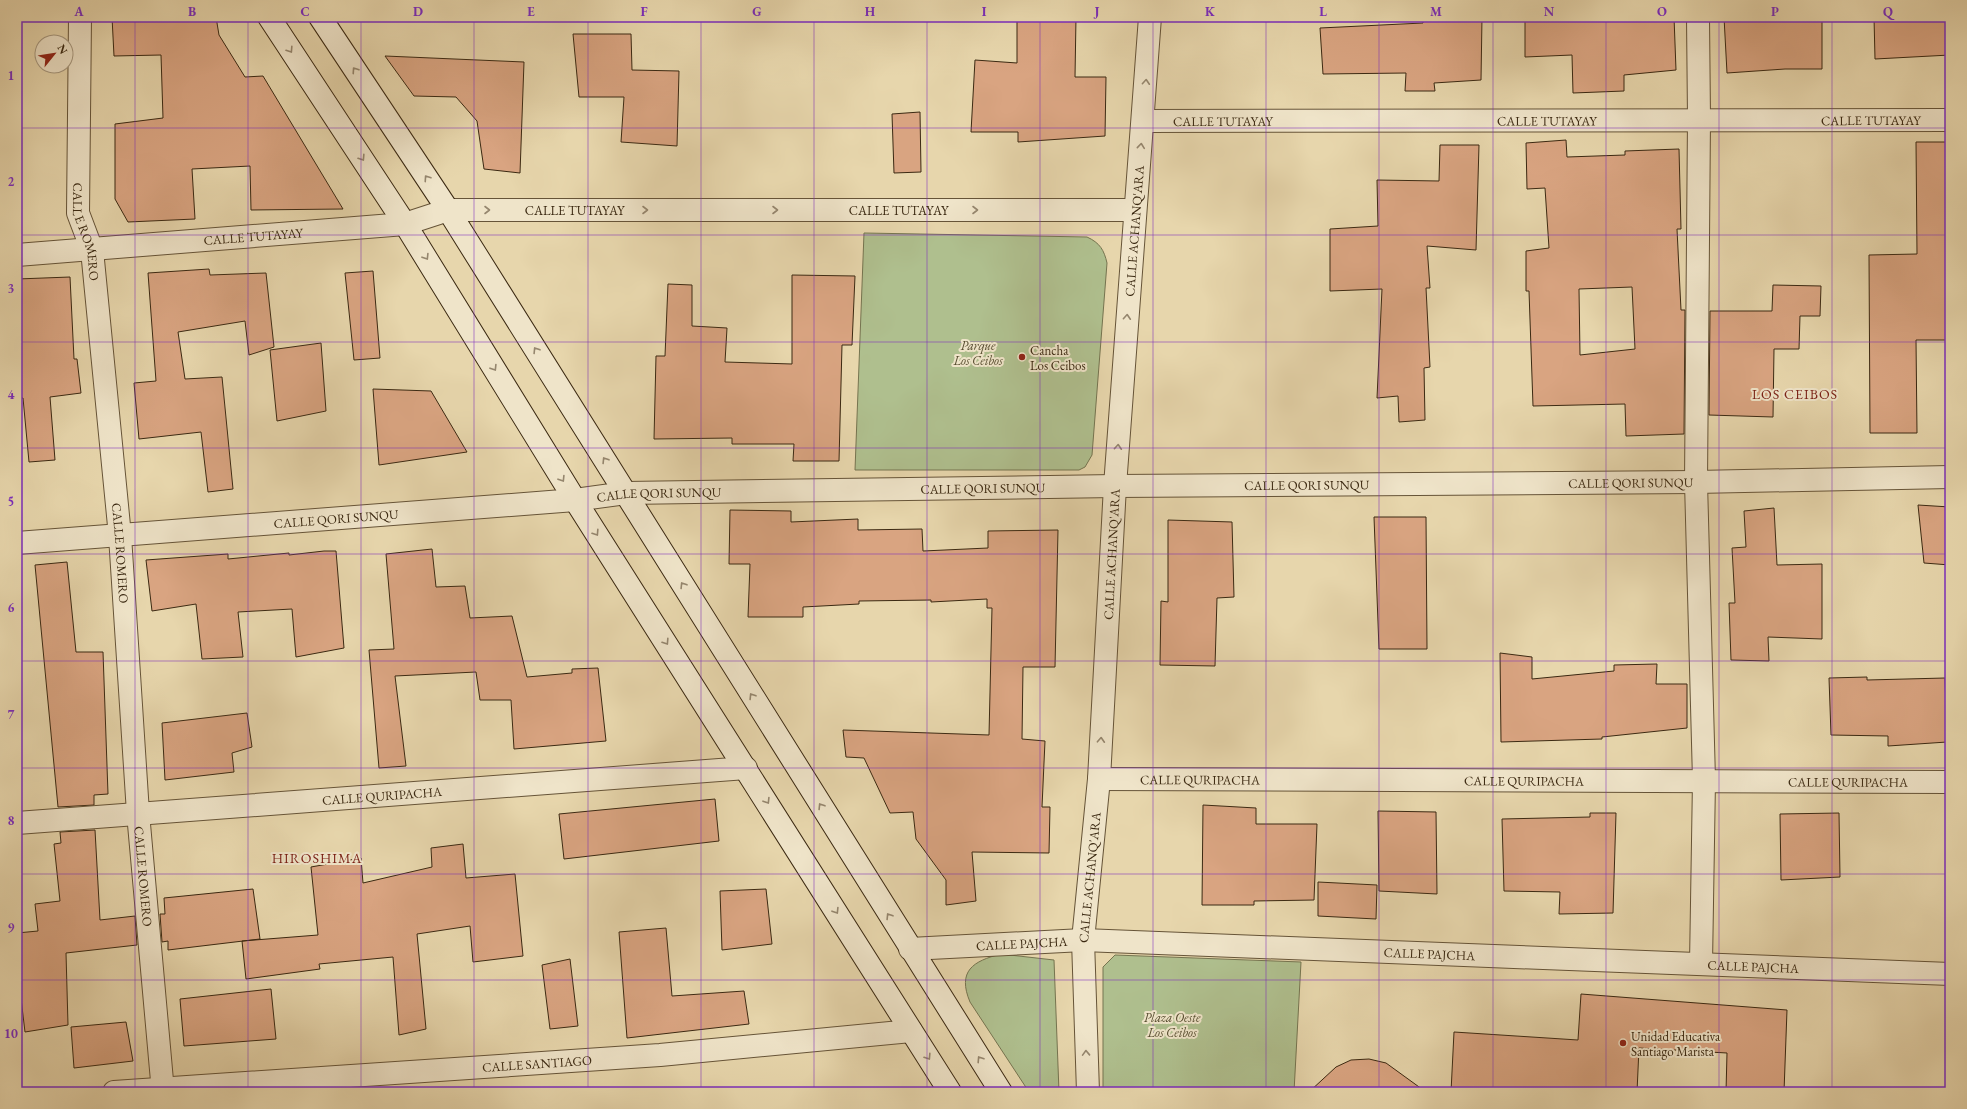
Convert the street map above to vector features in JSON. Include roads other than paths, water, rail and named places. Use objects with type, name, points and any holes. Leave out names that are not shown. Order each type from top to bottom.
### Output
[{"type":"street","name":"CALLE ROMERO","points":[[80,17],[78,213],[92,250],[120,536],[138,813],[163,1091]]},
{"type":"street","points":[[269,17],[405,224],[575,500],[950,1092]]},
{"type":"street","points":[[320,17],[448,210],[1001,1092]]},
{"type":"street","name":"CALLE ACHANQ'ARA","points":[[1088,1092],[1083,940],[1099,779],[1115,486],[1150,17]]},
{"type":"street","points":[[1698,17],[1699,119],[1696,482],[1704,780],[1701,964]]},
{"type":"street","name":"CALLE TUTAYAY","points":[[1143,121],[1699,119],[1950,120]]},
{"type":"street","name":"CALLE TUTAYAY","points":[[17,255],[405,224],[448,210],[1135,210]]},
{"type":"street","name":"CALLE QORI SUNQU","points":[[17,543],[575,500],[626,493],[1115,486],[1696,482],[1950,477]]},
{"type":"street","name":"CALLE QURIPACHA","points":[[17,823],[746,768]]},
{"type":"street","name":"CALLE QURIPACHA","points":[[1099,779],[1950,782]]},
{"type":"street","name":"CALLE PAJCHA","points":[[910,949],[1083,940],[1950,974]]},
{"type":"street","name":"CALLE SANTIAGO","points":[[114,1092],[163,1091],[660,1055],[911,1031]]},
{"type":"place","name":"Cancha Los Ceibos","points":[[1022,357]]},
{"type":"place","name":"Unidad Educativa Santiago Marista","points":[[1623,1043]]},
{"type":"district","name":"LOS CEIBOS","points":[[1795,394]]},
{"type":"district","name":"HIROSHIMA","points":[[317,858]]},
{"type":"park label","name":"Parque Los Ceibos","points":[[978,352]]},
{"type":"park label","name":"Plaza Oeste Los Ceibos","points":[[1172,1024]]}]
